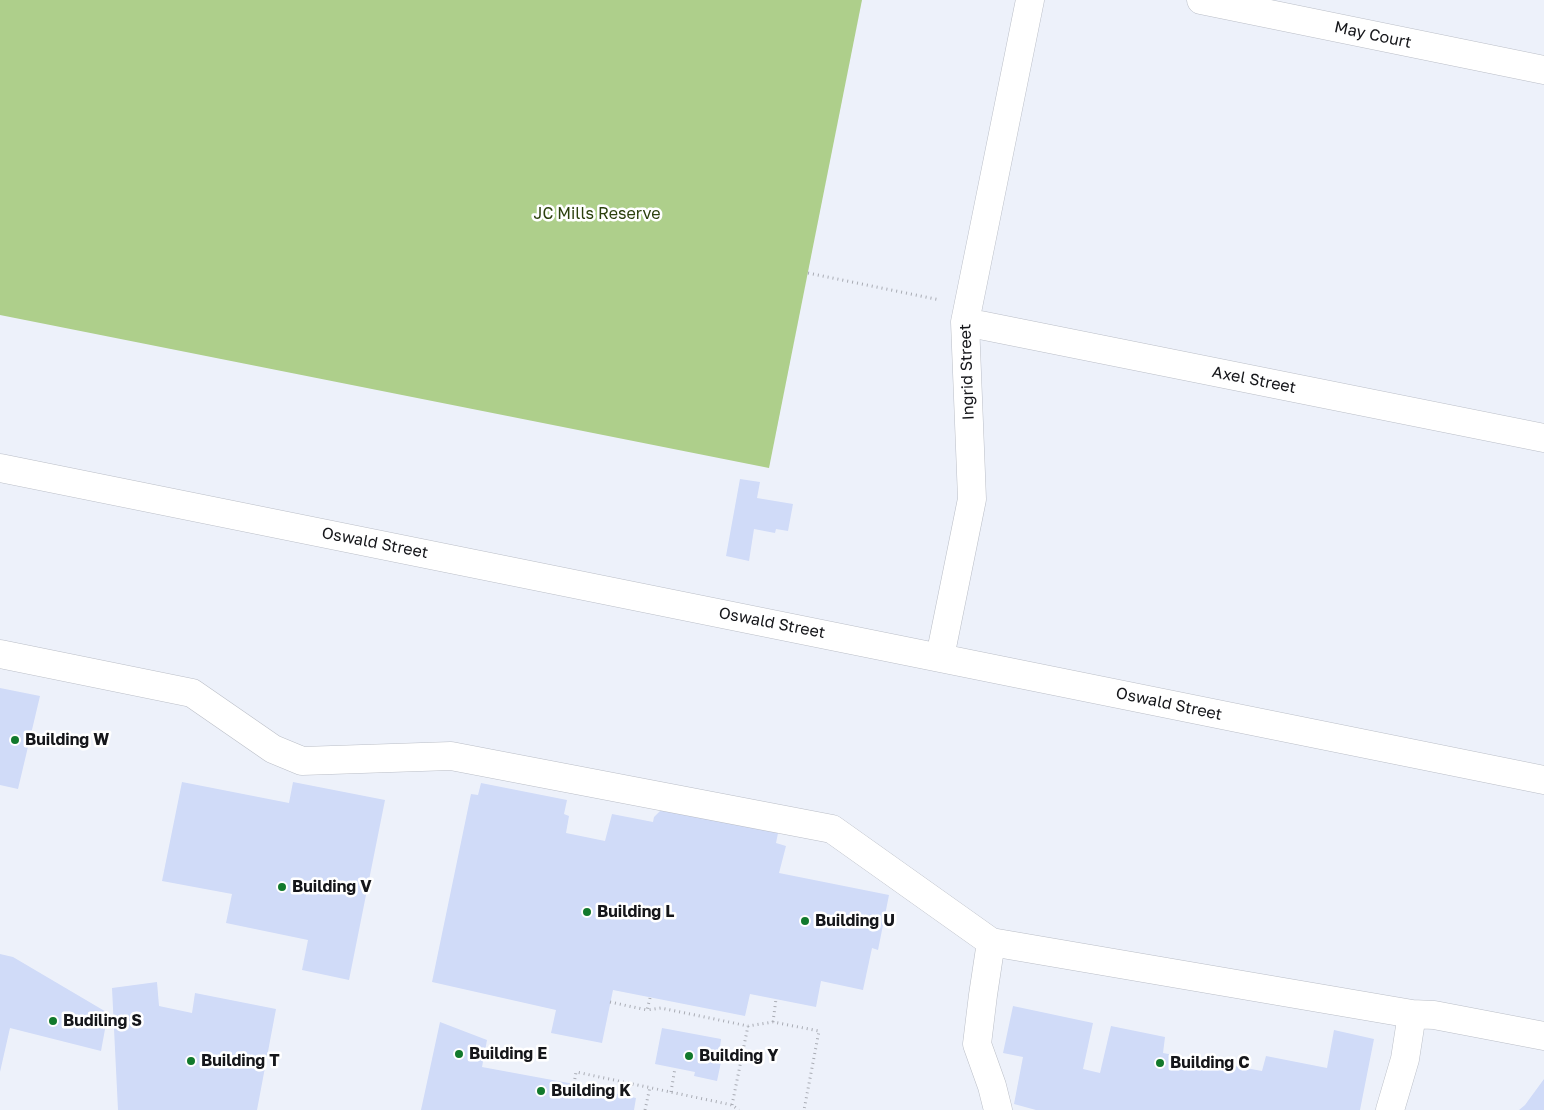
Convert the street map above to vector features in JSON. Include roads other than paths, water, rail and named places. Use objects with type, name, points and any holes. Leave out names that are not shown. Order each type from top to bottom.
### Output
[{"type":"street","name":"Ingrid Street","points":[[940,657],[972,499],[965,322],[1030,0]]},
{"type":"street","name":"May Court","points":[[1201,0],[1544,70]]},
{"type":"street","name":"Axel Street","points":[[965,322],[1544,438]]},
{"type":"street","name":"Oswald Street","points":[[0,468],[1544,780]]},
{"type":"street","points":[[0,654],[192,693],[273,749],[302,762],[451,756],[832,829],[991,942],[1412,1014],[1434,1015],[1544,1036]]},
{"type":"street","points":[[991,942],[977,1044],[992,1086],[998,1110]]},
{"type":"street","points":[[1390,1110],[1405,1059],[1412,1014]]},
{"type":"place","name":"Building W","points":[[15,740]]},
{"type":"place","name":"Building V","points":[[282,887]]},
{"type":"place","name":"Building L","points":[[587,912]]},
{"type":"place","name":"Building U","points":[[805,921]]},
{"type":"place","name":"Budiling S","points":[[53,1021]]},
{"type":"place","name":"Building E","points":[[459,1054]]},
{"type":"place","name":"Building Y","points":[[689,1056]]},
{"type":"place","name":"Building T","points":[[191,1061]]},
{"type":"place","name":"Building C","points":[[1160,1063]]},
{"type":"place","name":"Building K","points":[[541,1091]]},
{"type":"park label","name":"JC Mills Reserve","points":[[597,214]]}]
